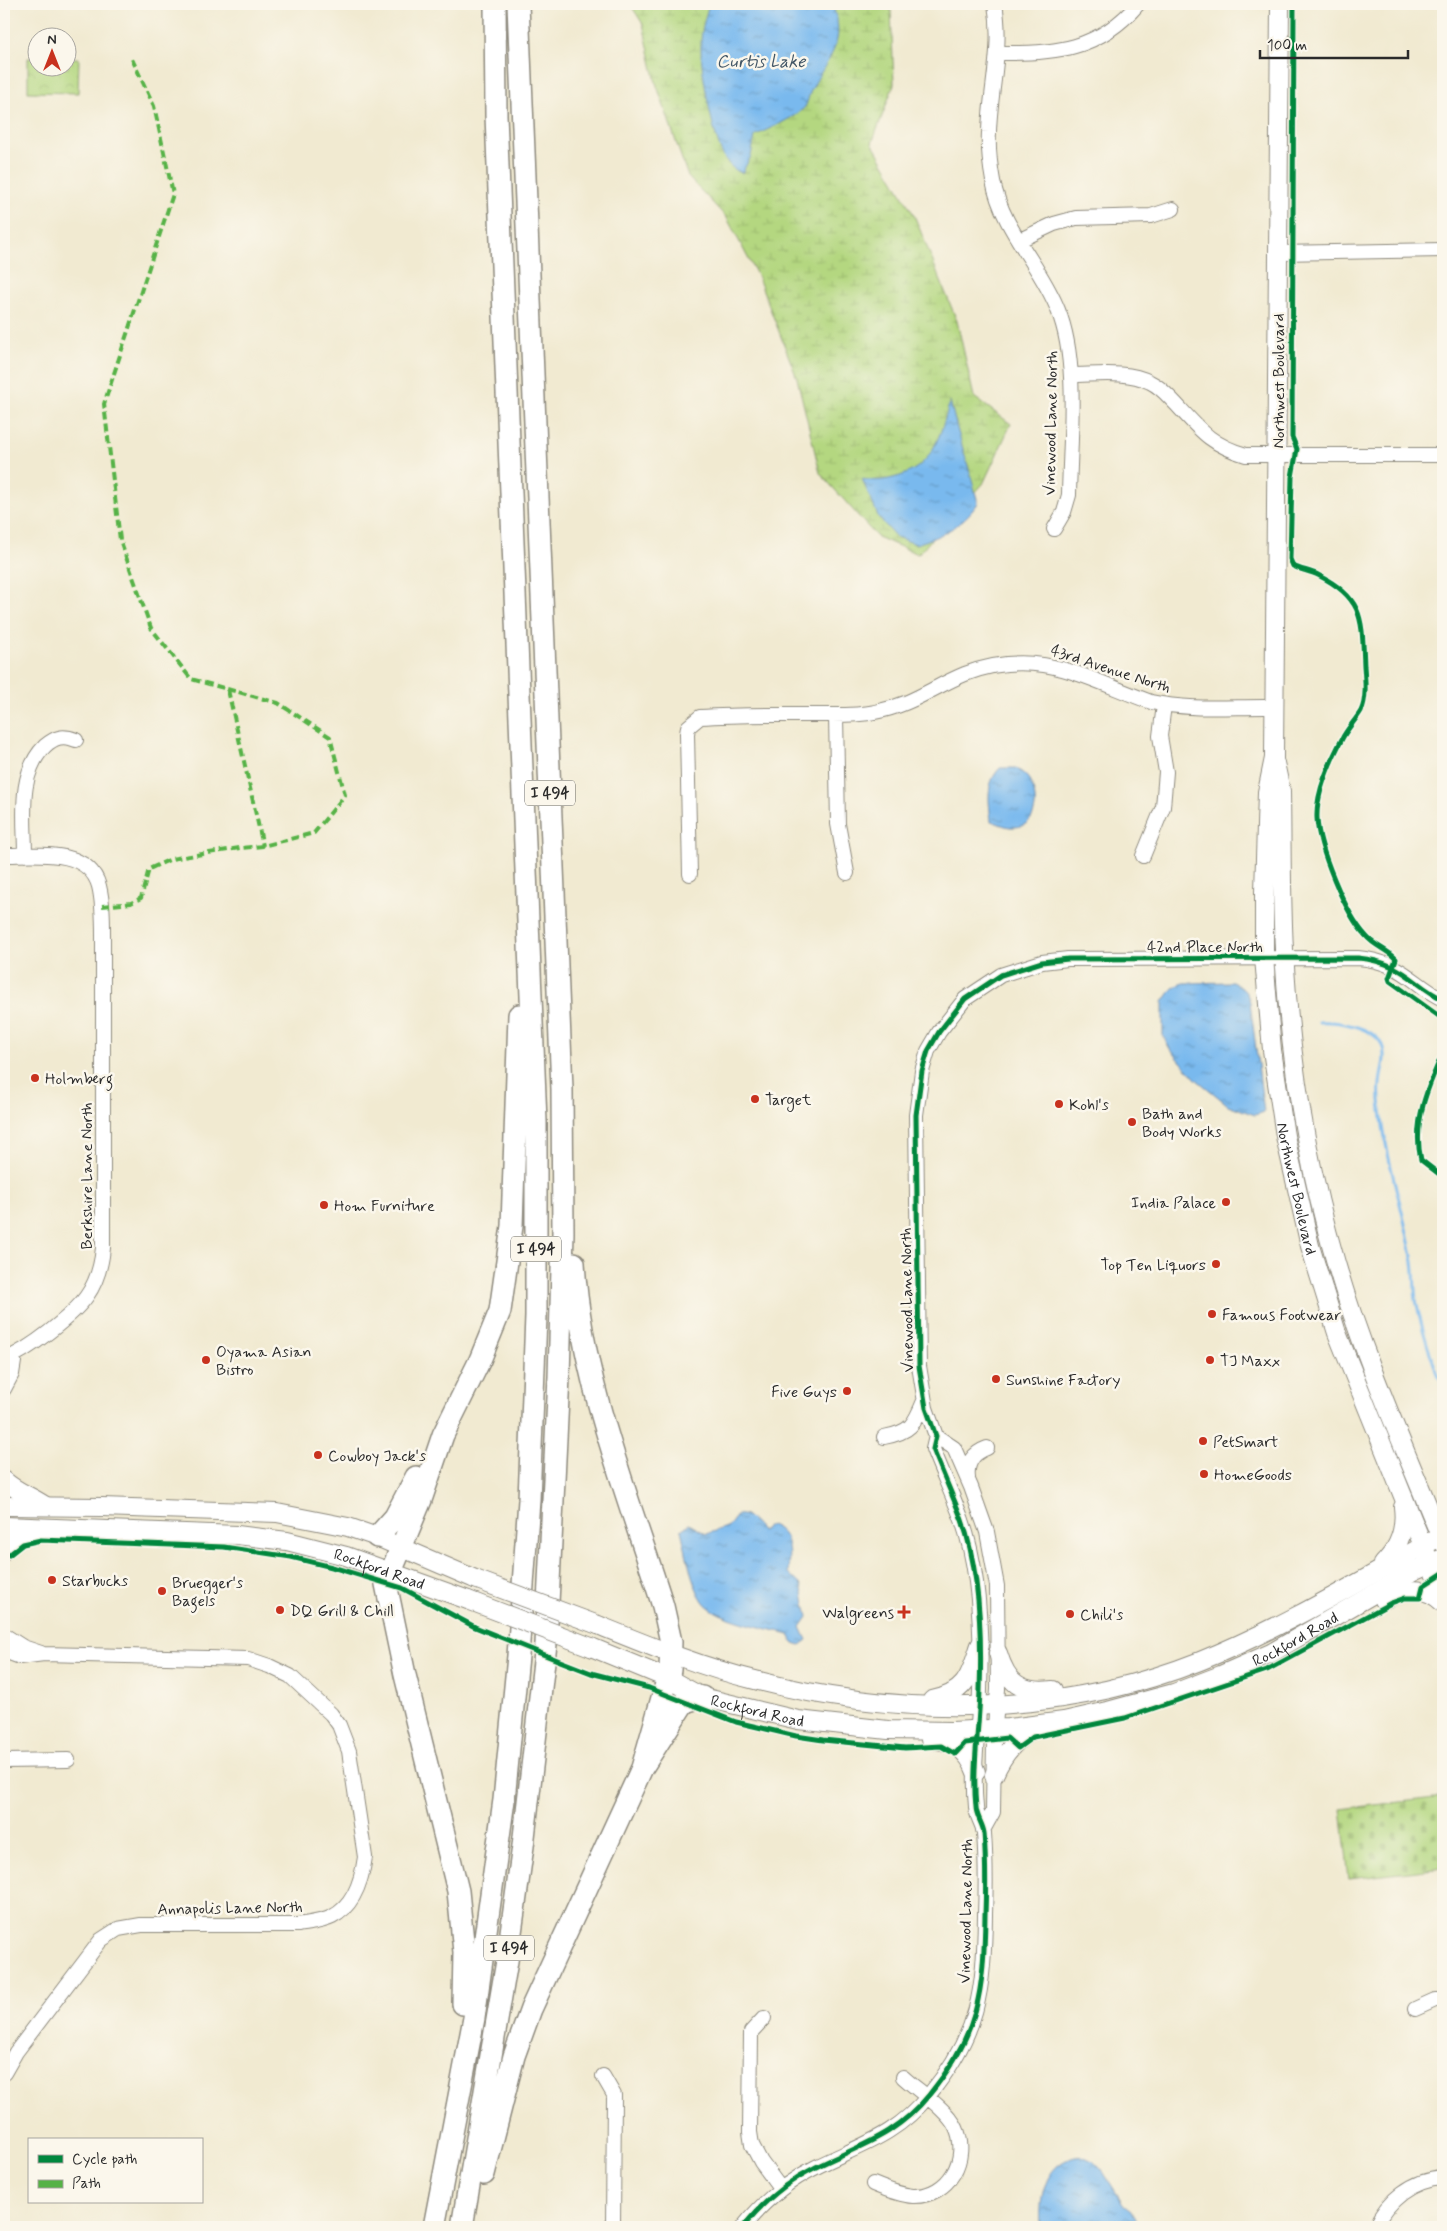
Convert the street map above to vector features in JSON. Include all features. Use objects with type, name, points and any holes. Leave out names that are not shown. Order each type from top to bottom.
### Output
[{"type":"highway","name":"I 494","points":[[434,2227],[474,2018],[504,1800],[518,1652],[529,1500],[536,1316],[536,1122],[496,115],[495,4]]},
{"type":"highway","name":"I 494","points":[[462,2227],[517,1897],[546,1644],[559,1377],[563,1233],[559,999],[531,366],[518,4]]},
{"type":"highway","points":[[459,2104],[465,1967],[460,1909],[454,1875],[392,1618],[386,1584],[421,1500],[443,1435],[500,1311],[512,1226],[521,945],[529,921]]},
{"type":"highway","points":[[562,1128],[575,1280],[585,1346],[593,1383],[663,1606],[671,1654],[669,1679],[642,1768]]},
{"type":"highway","points":[[377,1536],[396,1517],[428,1454],[443,1435]]},
{"type":"highway","points":[[470,2227],[514,2056],[525,2022],[557,1947],[642,1768],[680,1707],[685,1702],[702,1697]]},
{"type":"main road","name":"Northwest Boulevard","points":[[1280,4],[1275,707],[1274,758],[1267,792],[1264,958],[1278,1092],[1299,1202],[1337,1332],[1423,1546],[1437,1561],[1443,1596]]},
{"type":"main road","name":"Northwest Boulevard","points":[[1274,758],[1281,791],[1285,959],[1298,1087],[1305,1132],[1324,1220],[1364,1348],[1442,1538]]},
{"type":"main road","points":[[4,1480],[16,1490],[30,1496],[44,1506]]},
{"type":"main road","points":[[1421,1488],[1443,1508]]},
{"type":"main road","points":[[1366,1578],[1387,1560],[1402,1535],[1404,1518],[1400,1489]]},
{"type":"main road","name":"Rockford Road","points":[[4,1506],[277,1513],[348,1527],[377,1536],[400,1548],[475,1579],[671,1654],[736,1675],[781,1687],[847,1698],[897,1703],[979,1707],[1102,1691],[1183,1667],[1233,1648],[1284,1623],[1423,1546],[1442,1538]]},
{"type":"main road","name":"Rockford Road","points":[[4,1526],[237,1535],[264,1538],[339,1554],[468,1600],[591,1647],[669,1679],[702,1697],[798,1720],[888,1730],[977,1730],[1044,1724],[1100,1713],[1183,1690],[1270,1653],[1415,1570],[1437,1561]]},
{"type":"main road","points":[[4,1551],[18,1539],[45,1527]]},
{"type":"main road","points":[[1322,1624],[1338,1624],[1403,1590],[1425,1592],[1443,1603]]},
{"type":"main road","points":[[897,1703],[936,1700],[961,1689],[969,1678],[980,1645]]},
{"type":"main road","points":[[998,1652],[1008,1675],[1024,1689],[1038,1692],[1084,1687],[1102,1691]]},
{"type":"main road","points":[[798,1720],[813,1730],[836,1734],[950,1742],[969,1757],[976,1772]]},
{"type":"main road","points":[[994,1775],[1000,1761],[1010,1747],[1021,1737],[1044,1724]]},
{"type":"street","name":"Vinewood Lane North","points":[[995,4],[999,32],[989,131],[989,158],[994,184],[1001,206],[1058,308],[1065,329],[1071,375],[1069,495],[1064,512],[1054,529]]},
{"type":"street","points":[[998,53],[1034,54],[1076,47],[1096,39],[1114,27],[1138,4]]},
{"type":"street","points":[[1020,240],[1054,224],[1076,218],[1151,216],[1172,209]]},
{"type":"street","points":[[1279,253],[1443,250]]},
{"type":"street","points":[[1071,375],[1119,375],[1135,377],[1150,382],[1162,389],[1207,438],[1218,445],[1246,455],[1443,455]]},
{"type":"street","name":"43rd Avenue North","points":[[690,874],[687,734],[688,727],[700,717],[874,713],[920,698],[963,675],[986,667],[1011,663],[1036,663],[1061,668],[1151,702],[1164,705],[1198,708],[1275,707]]},
{"type":"street","points":[[1143,856],[1163,807],[1166,772],[1160,736],[1164,705]]},
{"type":"street","points":[[836,714],[838,824],[846,873]]},
{"type":"street","points":[[4,855],[25,855],[25,793],[32,763],[52,740],[66,736],[76,740]]},
{"type":"street","name":"Berkshire Lane North","points":[[4,1389],[12,1374],[9,1358],[32,1345],[75,1312],[93,1287],[102,1266],[104,1248],[104,936],[101,896],[98,883],[91,871],[82,863],[71,858],[25,855]]},
{"type":"street","name":"42nd Place North","points":[[965,999],[1001,974],[1042,962],[1068,959],[1264,958],[1358,958],[1375,960],[1394,967],[1423,988],[1443,999]]},
{"type":"street","name":"Vinewood Lane North","points":[[743,2227],[781,2189],[815,2168],[859,2149],[888,2132],[927,2098],[946,2073],[961,2047],[973,2020],[981,1993],[984,1965],[986,1888],[983,1830],[976,1809],[980,1645],[977,1585],[963,1521],[933,1449],[936,1436],[924,1401],[919,1366],[918,1334],[916,1123],[918,1092],[928,1051],[939,1032],[965,999]]},
{"type":"street","points":[[884,1436],[902,1433],[909,1429],[916,1420],[924,1401]]},
{"type":"street","name":"Vinewood Lane North","points":[[936,1436],[954,1448],[968,1479],[986,1532],[997,1586],[998,1652],[993,1812],[983,1830]]},
{"type":"street","points":[[968,1479],[967,1469],[971,1459],[978,1452],[987,1448]]},
{"type":"street","name":"Annapolis Lane North","points":[[4,1635],[23,1647],[44,1654]]},
{"type":"street","name":"Annapolis Lane North","points":[[4,1651],[20,1657],[44,1654],[248,1659],[290,1676],[330,1714],[346,1738],[365,1857],[363,1874],[351,1898],[334,1916],[315,1922],[298,1925],[141,1925],[109,1933],[87,1957],[16,2052],[4,2072]]},
{"type":"street","points":[[4,1761],[68,1760]]},
{"type":"street","points":[[1415,2009],[1435,2000],[1443,2000]]},
{"type":"street","points":[[764,2018],[751,2032],[750,2132],[756,2154],[781,2189]]},
{"type":"street","points":[[603,2076],[614,2095],[613,2227]]},
{"type":"street","points":[[873,2184],[913,2196],[933,2191],[950,2179],[958,2166],[961,2152],[960,2139],[955,2126],[947,2115],[904,2077]]},
{"type":"street","points":[[1375,2227],[1390,2203],[1404,2192],[1419,2184],[1443,2178]]},
{"type":"green space","points":[[630,4],[887,4],[891,10],[894,84],[872,143],[914,215],[957,321],[974,397],[1011,424],[983,484],[918,554],[877,537],[820,473],[797,378],[757,275],[727,218],[688,177],[656,83],[643,24]]},
{"type":"green space","points":[[79,58],[78,93],[28,92],[28,78],[78,78]]},
{"type":"green space","points":[[1443,1797],[1443,1868],[1349,1879],[1341,1809]]},
{"type":"water","name":"Curtis Lake","points":[[709,4],[832,4],[836,18],[838,30],[834,49],[811,91],[805,107],[792,117],[755,136],[751,156],[742,173],[731,166],[723,155],[715,133],[708,101],[701,45],[702,29]]},
{"type":"water","points":[[950,401],[978,503],[965,518],[951,529],[916,544],[896,537],[879,518],[862,479],[889,479],[907,474],[917,467],[933,449]]},
{"type":"water","points":[[1000,768],[1016,768],[1028,778],[1033,789],[1035,796],[1034,811],[1028,822],[1022,826],[1008,827],[991,821],[990,787],[995,774]]},
{"type":"water","points":[[1232,982],[1244,990],[1250,1002],[1264,1112],[1255,1115],[1228,1105],[1196,1079],[1170,1049],[1163,1036],[1163,1002],[1173,988],[1183,983]]},
{"type":"water","points":[[737,1515],[748,1517],[762,1531],[771,1525],[778,1529],[786,1539],[789,1552],[788,1573],[801,1585],[808,1617],[801,1627],[807,1640],[800,1645],[794,1643],[789,1634],[730,1618],[710,1608],[703,1601],[695,1586],[681,1530],[689,1524],[706,1534],[729,1526]]},
{"type":"water","points":[[1082,2156],[1092,2160],[1102,2170],[1124,2205],[1132,2211],[1139,2227],[1041,2227],[1043,2192],[1052,2172],[1060,2164]]},
{"type":"waterway","points":[[1319,1022],[1334,1022],[1369,1032],[1376,1037],[1383,1048],[1384,1058],[1380,1090],[1383,1129],[1413,1262],[1418,1311],[1430,1354],[1443,1386]]},
{"type":"marked path","points":[[102,906],[131,903],[141,898],[149,869],[171,859],[263,846],[314,833],[345,795],[330,737],[278,703],[191,679],[151,628],[120,540],[104,404],[173,194],[154,106],[132,59]]},
{"type":"marked path","points":[[228,690],[263,846]]},
{"type":"cycle path","points":[[1294,4],[1292,437],[1297,449],[1292,477],[1290,559],[1293,566],[1315,574],[1344,592],[1358,611],[1361,623],[1365,683],[1365,695],[1361,711],[1342,739],[1321,788],[1317,818],[1322,846],[1334,880],[1350,913],[1369,939],[1396,959],[1389,978],[1390,981],[1443,1019]]},
{"type":"cycle path","points":[[743,2227],[758,2209],[795,2179],[877,2138],[904,2120],[916,2109],[946,2073],[959,2052],[975,2011],[980,1989],[983,1967],[986,1874],[984,1833],[976,1810],[975,1793],[981,1669],[979,1604],[968,1540],[959,1511],[933,1449],[936,1436],[926,1408],[919,1366],[916,1115],[922,1071],[928,1051],[939,1032],[965,999],[1001,975],[1042,962],[1068,959],[1362,958],[1393,967],[1443,999]]},
{"type":"cycle path","points":[[1443,1053],[1423,1105],[1419,1132],[1421,1160],[1443,1177]]},
{"type":"cycle path","points":[[4,1549],[9,1555],[23,1544],[41,1540],[224,1547],[291,1557],[402,1588],[475,1627],[591,1673],[649,1688],[736,1722],[796,1736],[823,1740],[905,1748],[941,1746],[955,1754],[965,1743],[1007,1738],[1018,1748],[1033,1737],[1125,1718],[1267,1670],[1391,1603],[1405,1598],[1420,1598],[1423,1586],[1443,1573]]},
{"type":"place","name":"Holmberg","points":[[35,1078]]},
{"type":"place","name":"Target","points":[[755,1099]]},
{"type":"place","name":"Kohl's","points":[[1059,1104]]},
{"type":"place","name":"Bath and Body Works","points":[[1132,1122]]},
{"type":"place","name":"India Palace","points":[[1226,1202]]},
{"type":"place","name":"Hom Furniture","points":[[324,1205]]},
{"type":"place","name":"Top Ten Liquors","points":[[1216,1264]]},
{"type":"place","name":"Famous Footwear","points":[[1212,1314]]},
{"type":"place","name":"Oyama Asian Bistro","points":[[206,1360]]},
{"type":"place","name":"TJ Maxx","points":[[1210,1360]]},
{"type":"place","name":"Sunshine Factory","points":[[996,1379]]},
{"type":"place","name":"Five Guys","points":[[847,1391]]},
{"type":"place","name":"PetSmart","points":[[1203,1441]]},
{"type":"place","name":"Cowboy Jack's","points":[[318,1455]]},
{"type":"place","name":"HomeGoods","points":[[1204,1474]]},
{"type":"place","name":"Starbucks","points":[[52,1580]]},
{"type":"place","name":"Bruegger's Bagels","points":[[162,1591]]},
{"type":"place","name":"DQ Grill & Chill","points":[[280,1610]]},
{"type":"place","name":"Walgreens","points":[[904,1612]]},
{"type":"place","name":"Chili's","points":[[1070,1614]]}]
